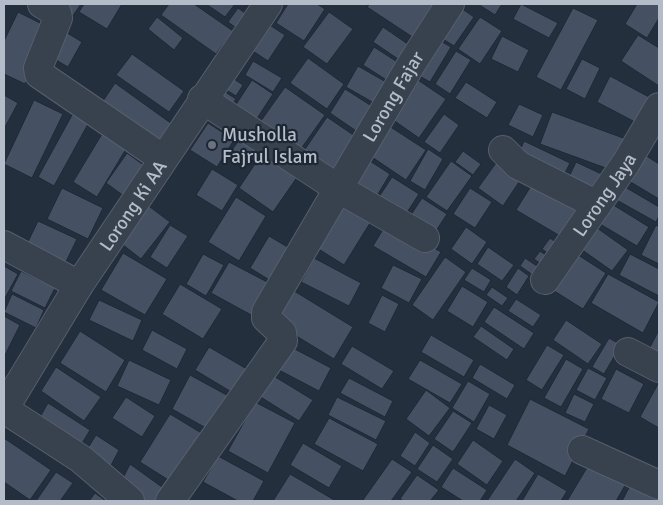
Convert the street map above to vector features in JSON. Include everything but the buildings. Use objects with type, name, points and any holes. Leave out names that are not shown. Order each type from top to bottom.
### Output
[{"type":"street","points":[[42,4],[57,13],[58,18],[38,68],[39,74],[162,158]]},
{"type":"street","name":"Lorong Ki AA","points":[[4,409],[79,284],[162,158],[268,4]]},
{"type":"street","name":"Lorong Fajar","points":[[170,501],[283,341],[282,334],[266,318],[266,312],[412,63],[450,4]]},
{"type":"street","points":[[202,99],[339,189],[425,238]]},
{"type":"street","name":"Lorong Jaya","points":[[545,280],[626,163],[659,107]]},
{"type":"street","points":[[502,150],[518,165],[597,205]]},
{"type":"street","points":[[4,245],[79,284]]},
{"type":"street","points":[[628,352],[659,368]]},
{"type":"street","points":[[4,409],[81,459],[130,501]]},
{"type":"street","points":[[582,450],[659,485]]},
{"type":"place","name":"Musholla Fajrul Islam","points":[[212,145]]}]
